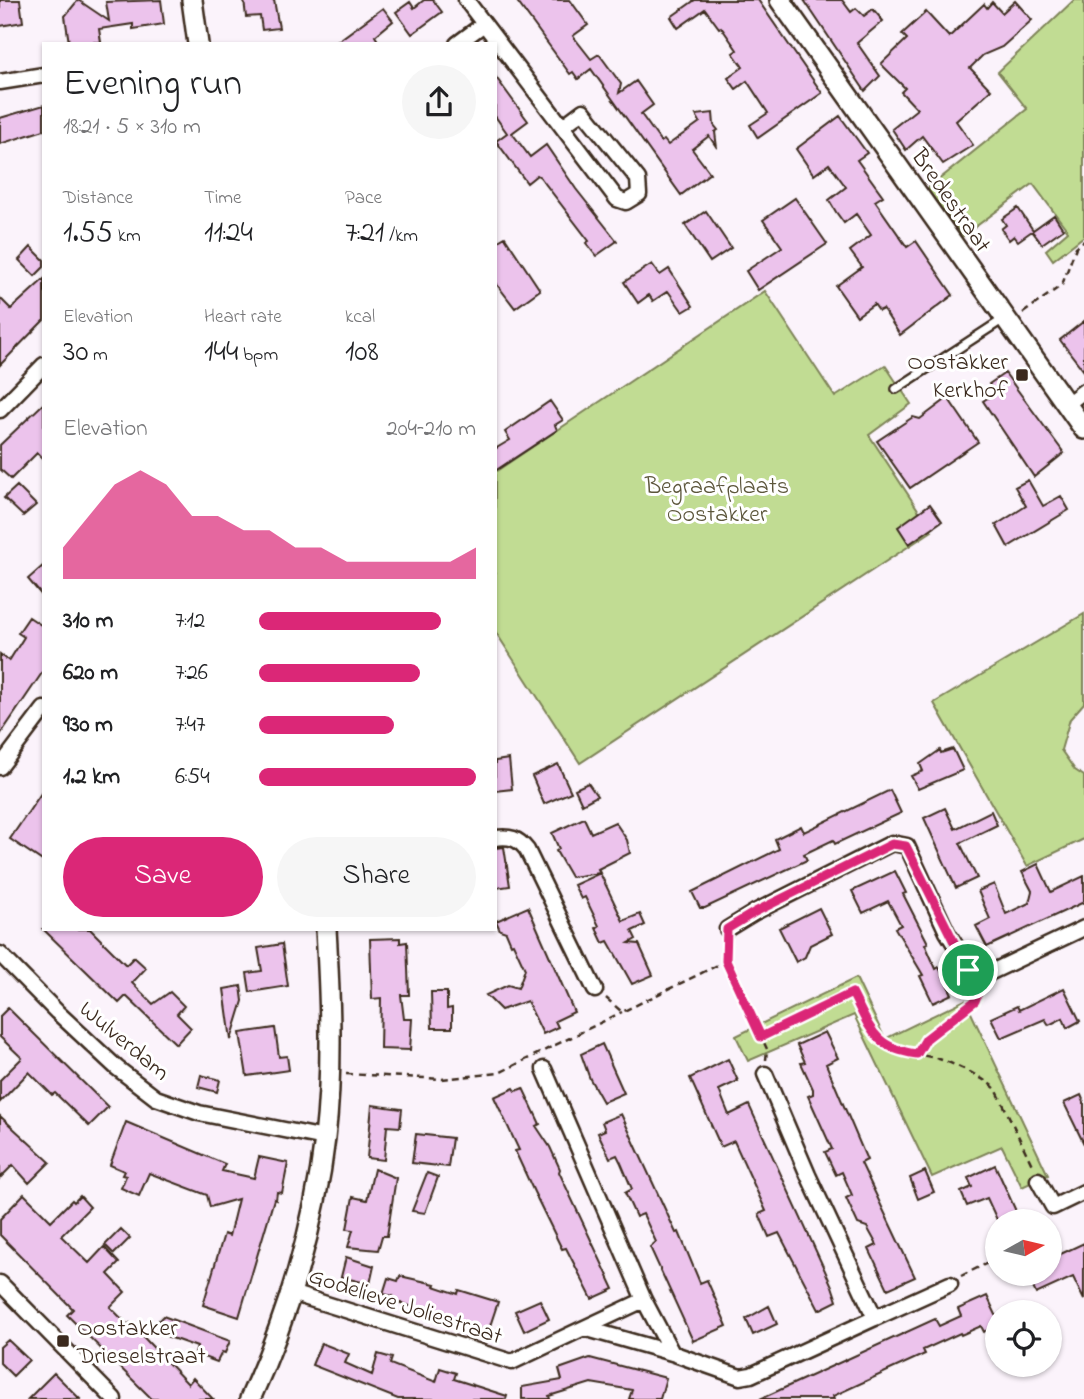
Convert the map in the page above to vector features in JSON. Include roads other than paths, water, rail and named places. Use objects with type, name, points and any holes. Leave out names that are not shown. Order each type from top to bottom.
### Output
[{"type":"street","points":[[192,0],[198,42]]},
{"type":"street","points":[[466,0],[617,200],[626,202],[639,194],[638,180],[583,111],[563,126]]},
{"type":"street","name":"Bredestraat","points":[[780,0],[1084,429]]},
{"type":"street","points":[[460,42],[484,24]]},
{"type":"street","points":[[0,82],[42,75]]},
{"type":"street","points":[[0,410],[42,367]]},
{"type":"street","points":[[1067,404],[1084,391]]},
{"type":"street","points":[[0,767],[42,712]]},
{"type":"street","points":[[497,838],[512,837],[521,842],[527,850],[595,990]]},
{"type":"street","points":[[727,929],[776,900],[892,844],[906,846],[968,970],[975,977],[985,975],[1084,928]]},
{"type":"street","points":[[250,1399],[291,1293],[307,1231],[325,1138],[330,994],[326,931]]},
{"type":"street","name":"Wulverdam","points":[[0,954],[97,1049],[156,1098],[200,1113],[325,1138]]},
{"type":"street","points":[[544,1069],[644,1300],[672,1353]]},
{"type":"street","points":[[765,1074],[808,1175],[875,1318]]},
{"type":"street","points":[[1038,1180],[1053,1207],[1084,1192]]},
{"type":"street","points":[[0,1283],[114,1399]]},
{"type":"street","points":[[584,1328],[672,1353],[740,1377],[751,1376],[950,1284]]},
{"type":"street","name":"Godelieve Joliestraat","points":[[291,1293],[512,1362],[644,1300]]},
{"type":"lane","points":[[896,389],[1009,322]]},
{"type":"place","name":"Oostakker Kerkhof","points":[[1022,375]]},
{"type":"place","name":"Oostakker Drieselstraat","points":[[63,1341]]},
{"type":"park label","name":"Begraafplaats Oostakker","points":[[717,499]]}]
